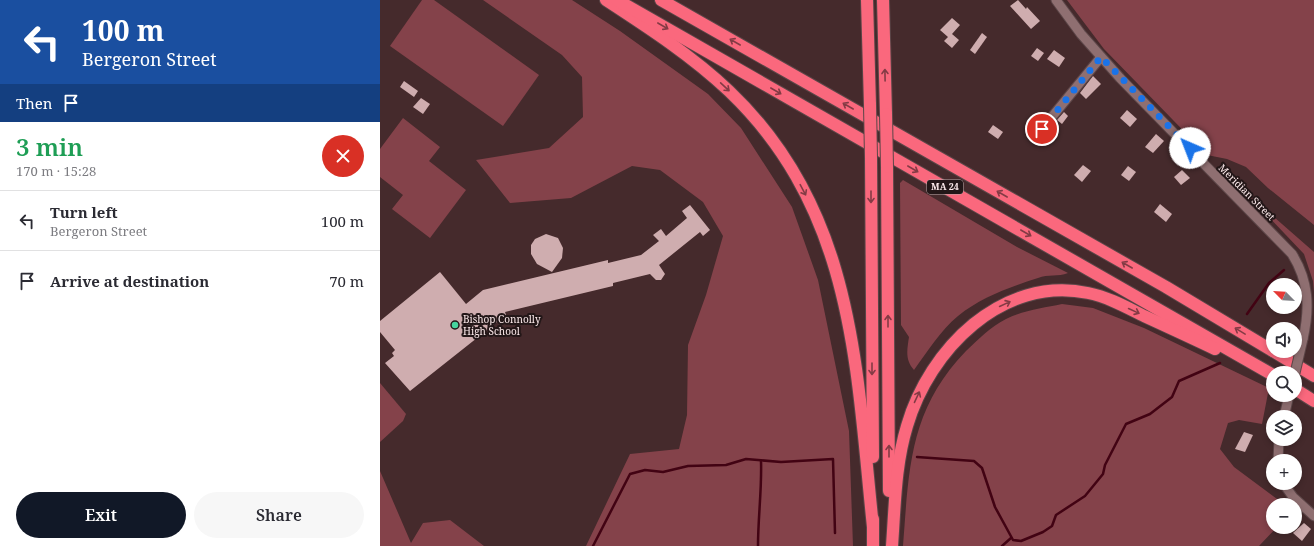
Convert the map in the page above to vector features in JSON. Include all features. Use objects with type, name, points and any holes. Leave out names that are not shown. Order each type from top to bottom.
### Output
[{"type":"highway","points":[[606,0],[680,50],[730,92],[756,119],[775,144],[810,202],[833,259],[849,318],[856,363],[873,527]]},
{"type":"highway","name":"MA 24","points":[[617,0],[1266,372]]},
{"type":"highway","name":"MA 24","points":[[662,0],[1152,280],[1266,347]]},
{"type":"highway","points":[[867,0],[871,158],[873,546]]},
{"type":"highway","points":[[883,0],[887,167],[891,546]]},
{"type":"highway","points":[[891,546],[900,458],[907,426],[918,396],[937,364],[957,339],[980,319],[1006,303],[1052,291],[1076,291],[1098,296],[1266,373]]},
{"type":"highway","name":"MA 24","points":[[1284,358],[1314,376]]},
{"type":"highway","points":[[1302,393],[1314,401]]},
{"type":"street","name":"Meridian Street","points":[[1056,0],[1081,34],[1101,57],[1292,254],[1302,274],[1307,297],[1307,314],[1297,366]]},
{"type":"street","points":[[1042,129],[1101,57]]},
{"type":"street","points":[[1288,490],[1293,497],[1314,516]]},
{"type":"shaded area","points":[[422,0],[434,0],[539,75],[503,126],[390,46]]},
{"type":"shaded area","points":[[483,0],[572,0],[620,31],[708,94],[741,128],[792,207],[818,280],[849,431],[853,546],[586,546],[630,454],[679,449],[687,415],[688,345],[706,295],[723,236],[703,202],[660,170],[632,166],[571,198],[510,203],[476,160],[549,148],[583,117],[582,77],[562,55]]},
{"type":"shaded area","points":[[1067,0],[1314,0],[1314,225],[1268,188],[1246,167],[1227,159],[1207,155],[1104,49]]},
{"type":"shaded area","points":[[403,118],[440,147],[429,161],[466,190],[430,238],[392,209],[403,195],[380,177],[380,149]]},
{"type":"shaded area","points":[[903,180],[1017,247],[1068,273],[1046,276],[1027,281],[996,293],[976,303],[958,316],[946,328],[914,370],[908,359],[907,351],[909,337],[901,325],[900,183]]},
{"type":"shaded area","points":[[1242,189],[1314,252],[1314,292],[1313,281],[1304,254]]},
{"type":"shaded area","points":[[1062,304],[1093,308],[1144,328],[1266,387],[1266,402],[1262,424],[1239,420],[1228,423],[1220,449],[1234,467],[1276,498],[1266,498],[1266,534],[1270,534],[1259,546],[903,546],[907,491],[915,442],[923,418],[933,396],[947,373],[966,351],[985,334],[1000,322],[1020,313]]},
{"type":"shaded area","points":[[380,383],[406,414],[403,421],[380,442]]},
{"type":"shaded area","points":[[380,471],[411,543],[423,523],[450,520],[484,546],[380,546]]},
{"type":"building","points":[[1018,0],[1040,21],[1031,29],[1010,6]]},
{"type":"building","points":[[952,18],[960,25],[952,34],[959,40],[952,48],[944,41],[948,37],[940,30]]},
{"type":"building","points":[[982,33],[987,37],[975,54],[970,50]]},
{"type":"building","points":[[1037,48],[1044,53],[1038,61],[1031,56]]},
{"type":"building","points":[[1054,50],[1065,58],[1059,67],[1047,59]]},
{"type":"building","points":[[1093,76],[1101,84],[1086,99],[1080,93]]},
{"type":"building","points":[[404,81],[418,91],[414,97],[400,87]]},
{"type":"building","points":[[421,98],[430,104],[423,114],[413,107]]},
{"type":"building","points":[[1127,110],[1137,119],[1130,127],[1120,118]]},
{"type":"building","points":[[1064,112],[1068,116],[1062,124],[1057,120]]},
{"type":"building","points":[[993,125],[1003,132],[998,139],[988,132]]},
{"type":"building","points":[[1156,134],[1164,141],[1153,153],[1145,147]]},
{"type":"building","points":[[1083,165],[1091,171],[1082,182],[1074,175]]},
{"type":"building","points":[[1128,166],[1136,172],[1129,181],[1121,175]]},
{"type":"building","points":[[1182,170],[1190,178],[1181,185],[1174,177]]},
{"type":"building","points":[[1160,204],[1172,214],[1166,222],[1154,212]]},
{"type":"building","points":[[690,205],[710,230],[703,236],[700,232],[659,265],[665,274],[661,280],[656,280],[650,274],[613,283],[613,286],[505,312],[506,315],[410,391],[385,363],[394,356],[392,353],[395,350],[380,332],[380,321],[440,272],[466,304],[483,290],[608,260],[608,263],[641,255],[659,241],[653,235],[661,229],[666,236],[687,218],[682,211]]},
{"type":"building","points":[[546,234],[558,238],[563,248],[562,258],[552,272],[537,264],[531,254],[531,245],[535,239]]},
{"type":"building","points":[[1244,432],[1253,435],[1245,452],[1235,449]]},
{"type":"building","points":[[1304,523],[1311,529],[1302,541],[1294,534],[1302,534],[1302,525]]},
{"type":"waterway","points":[[1247,314],[1269,283],[1284,270]]},
{"type":"waterway","points":[[917,457],[974,461],[982,468],[995,507],[1013,540],[1021,541],[1043,532],[1052,526],[1056,515],[1085,496],[1103,474],[1105,465],[1126,424],[1150,414],[1172,397],[1179,381],[1220,363]]},
{"type":"waterway","points":[[593,546],[630,474],[645,470],[663,472],[688,466],[726,465],[746,459],[781,462],[833,459],[835,533]]},
{"type":"waterway","points":[[758,546],[761,461]]},
{"type":"waterway","points":[[1002,546],[1011,538]]},
{"type":"place","name":"Bishop Connolly High School","points":[[455,325]]},
{"type":"route","points":[[1042,129],[1101,57],[1190,148]]}]
